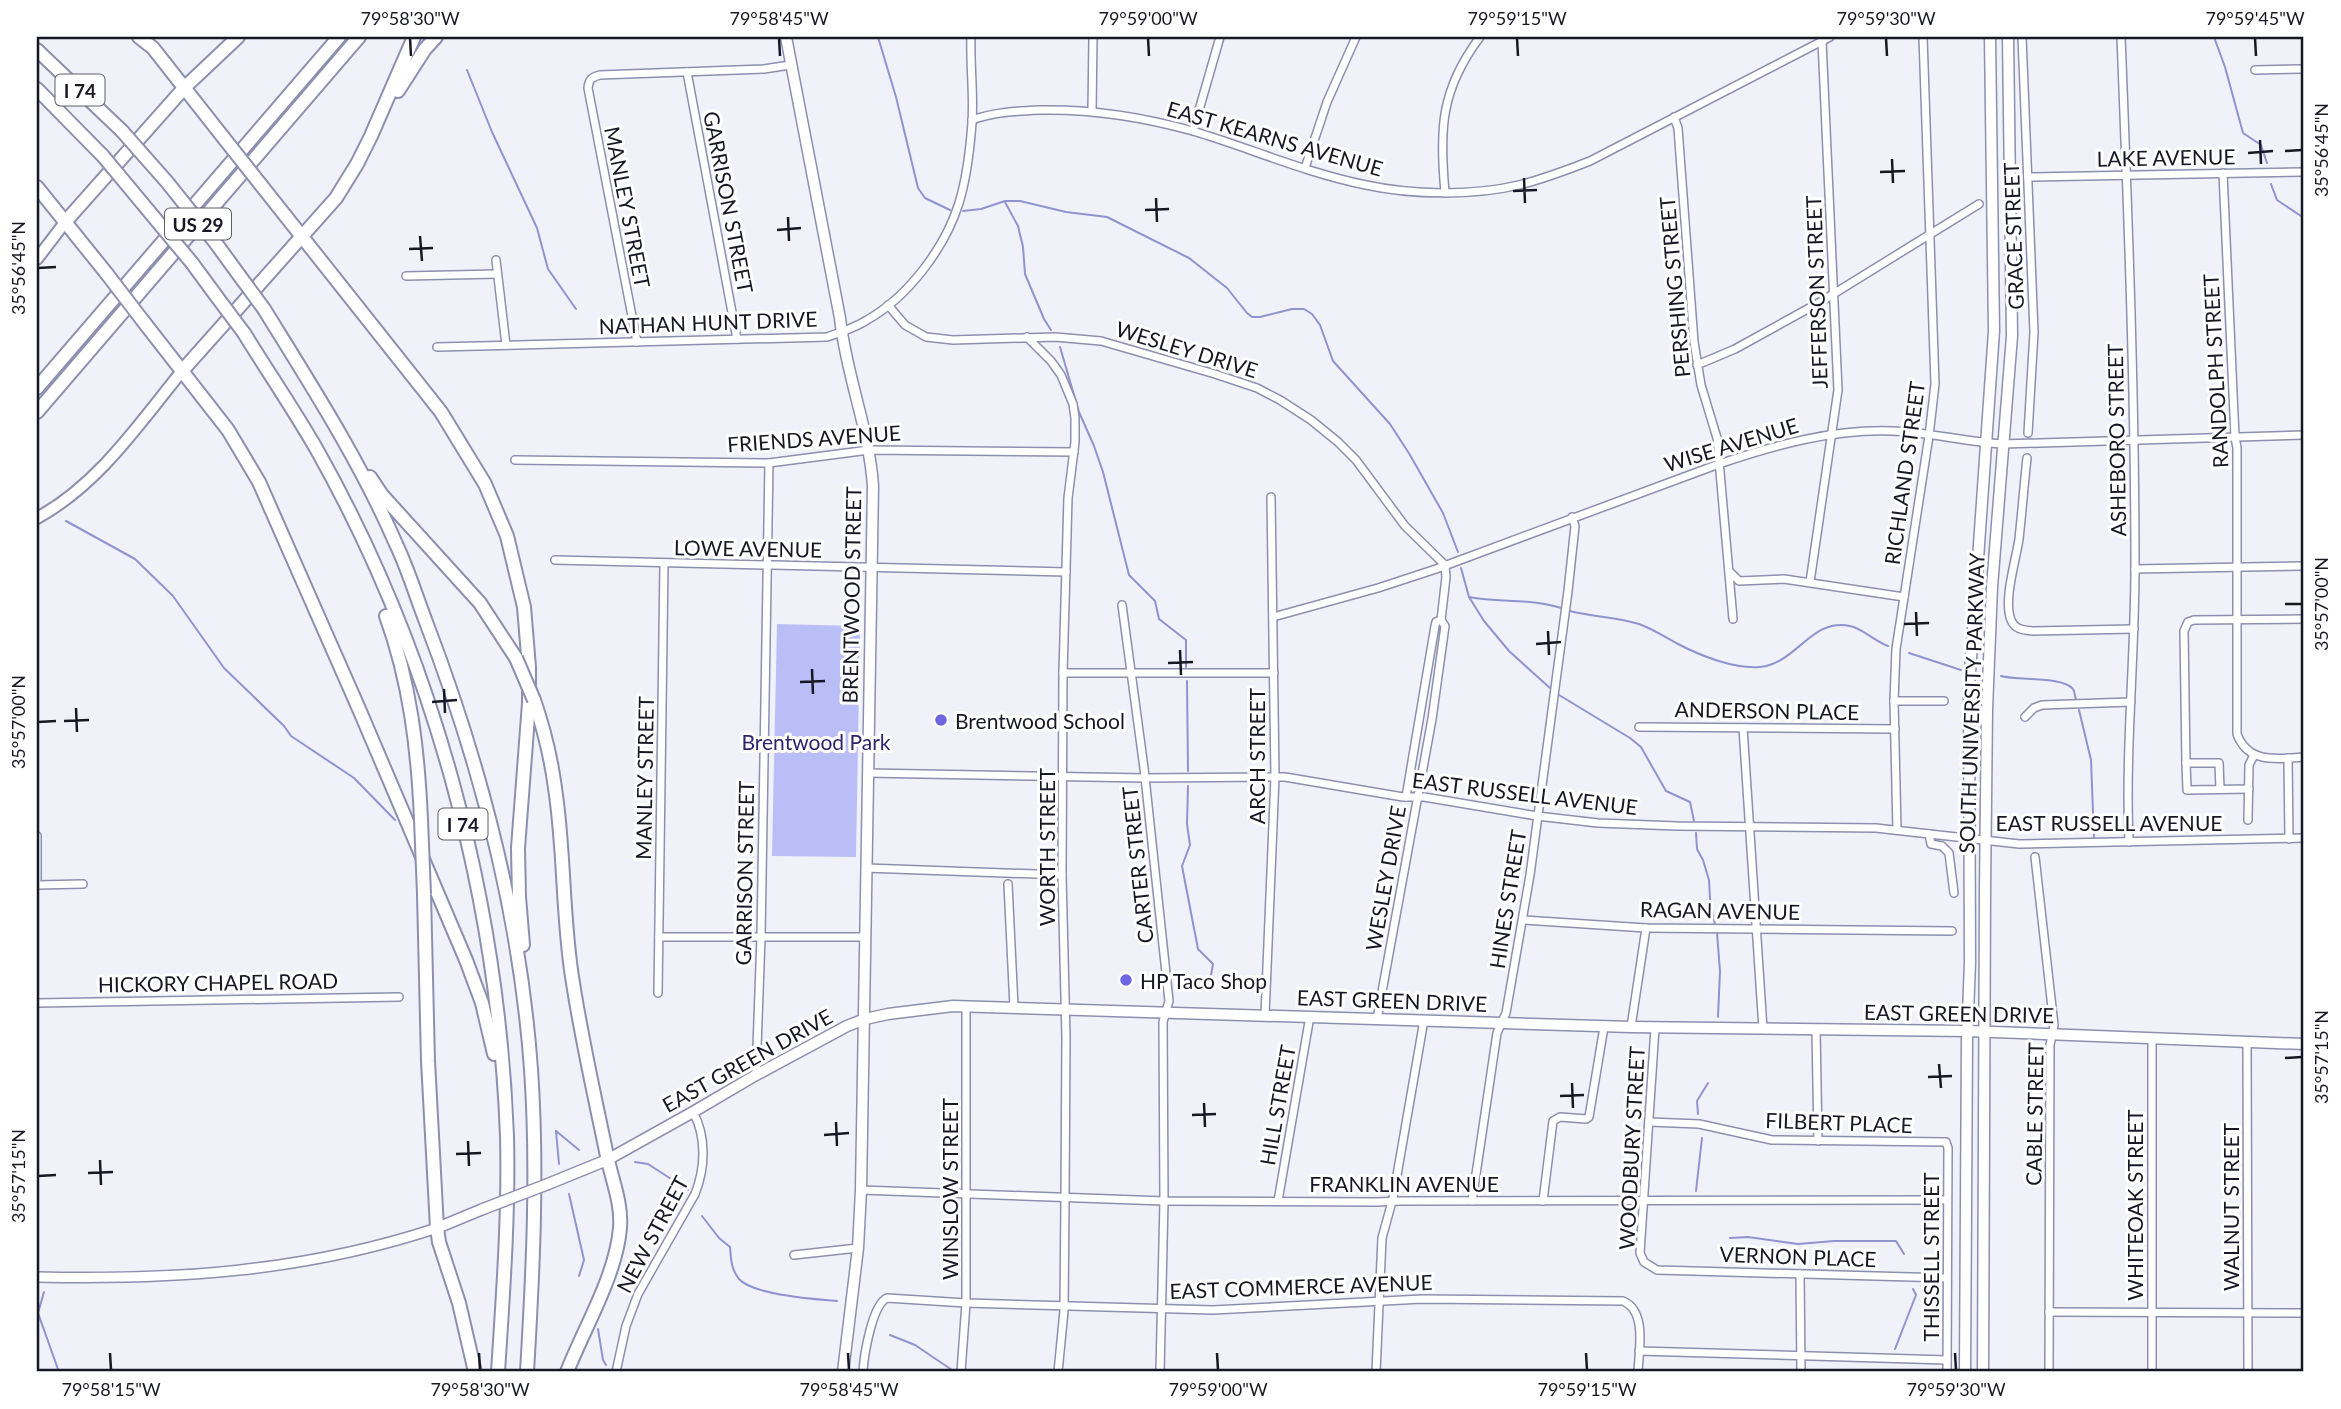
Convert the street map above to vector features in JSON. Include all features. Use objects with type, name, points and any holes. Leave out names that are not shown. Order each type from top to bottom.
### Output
[{"type":"highway","points":[[139,37],[153,48],[446,420],[485,484],[507,536],[524,607],[529,667],[518,873],[534,1046],[531,1067]]},
{"type":"highway","points":[[37,259],[66,221],[184,87],[238,37]]},
{"type":"highway","name":"US 29","points":[[37,388],[339,37]]},
{"type":"highway","name":"US 29","points":[[37,412],[359,37]]},
{"type":"highway","points":[[376,127],[414,37]]},
{"type":"highway","points":[[37,518],[58,507],[89,481],[182,371],[329,206],[347,180],[401,85],[436,37]]},
{"type":"highway","name":"I 74","points":[[37,50],[122,131],[167,182],[264,309],[334,423],[396,543],[464,728],[482,788],[503,875],[520,972],[531,1067],[534,1202],[527,1372]]},
{"type":"highway","name":"I 74","points":[[37,89],[103,156],[192,264],[244,333],[317,450],[355,526],[412,659],[433,718],[460,811],[490,954],[501,1044],[507,1137],[507,1200],[498,1372]]},
{"type":"highway","points":[[37,187],[228,429],[259,482],[457,939],[482,1003],[492,1040],[500,1112],[507,1137]]},
{"type":"highway","points":[[334,423],[382,495],[480,603],[516,659],[545,733],[562,852],[565,934],[573,986],[607,1160],[620,1206],[620,1232],[603,1287],[567,1372]]},
{"type":"highway","points":[[355,526],[362,553],[392,632],[407,687],[417,754],[437,1228],[462,1314],[475,1372]]},
{"type":"main road","name":"BRENTWOOD STREET","points":[[786,37],[844,349],[869,450],[873,486],[861,1190],[858,1248],[843,1372]]},
{"type":"main road","name":"SOUTH UNIVERSITY PARKWAY","points":[[1965,1372],[1969,687],[1994,331],[1990,37]]},
{"type":"main road","name":"SOUTH UNIVERSITY PARKWAY","points":[[1983,1372],[1990,628],[2012,336],[2008,37]]},
{"type":"main road","name":"EAST GREEN DRIVE","points":[[437,1228],[607,1160],[819,1040],[865,1019],[930,1008],[1014,1007],[1604,1027],[1985,1031],[2304,1044]]},
{"type":"street","name":"NATHAN HUNT DRIVE","points":[[438,347],[827,337],[871,319],[901,294],[927,264],[952,220],[965,175],[972,120],[971,37]]},
{"type":"street","points":[[1092,111],[1093,37]]},
{"type":"street","points":[[1193,131],[1220,37]]},
{"type":"street","points":[[1305,168],[1327,102],[1356,37]]},
{"type":"street","points":[[1445,192],[1442,131],[1448,98],[1460,69],[1480,37]]},
{"type":"street","name":"RICHLAND STREET","points":[[1897,830],[1894,701],[1897,636],[1935,384],[1923,37]]},
{"type":"street","name":"GRACE STREET","points":[[2022,37],[2034,344],[2028,433]]},
{"type":"street","name":"ASHEBORO STREET","points":[[2121,37],[2134,438],[2135,569],[2128,751],[2129,842]]},
{"type":"street","name":"EAST KEARNS AVENUE","points":[[972,120],[1018,111],[1092,111],[1193,131],[1366,185],[1445,192],[1500,188],[1549,176],[1590,161],[1826,39]]},
{"type":"street","name":"JEFFERSON STREET","points":[[1810,582],[1838,390],[1826,39]]},
{"type":"street","points":[[687,72],[764,69],[790,65]]},
{"type":"street","points":[[2255,70],[2304,69]]},
{"type":"street","name":"MANLEY STREET","points":[[637,342],[588,88],[591,79],[600,75],[687,72]]},
{"type":"street","name":"GARRISON STREET","points":[[687,72],[737,339]]},
{"type":"street","name":"PERSHING STREET","points":[[1674,117],[1678,128],[1698,365],[1701,385],[1717,438],[1733,619]]},
{"type":"street","name":"LAKE AVENUE","points":[[2028,177],[2304,172]]},
{"type":"street","name":"RANDOLPH STREET","points":[[2223,173],[2237,448],[2237,734],[2242,747],[2253,755]]},
{"type":"street","points":[[1698,365],[1735,349],[1835,292],[1979,204]]},
{"type":"street","points":[[496,261],[506,345]]},
{"type":"street","points":[[407,276],[497,274]]},
{"type":"street","name":"WESLEY DRIVE","points":[[888,305],[905,325],[926,338],[1084,338],[1118,345],[1236,380],[1280,400],[1338,442],[1356,460],[1411,534],[1445,565],[1441,620],[1445,626],[1440,664],[1377,1019]]},
{"type":"street","name":"WORTH STREET","points":[[1027,337],[1061,375],[1069,392],[1075,418],[1068,498],[1063,673],[1065,1198],[1064,1305],[1059,1372]]},
{"type":"street","name":"WISE AVENUE","points":[[1273,617],[1378,588],[1763,449],[1832,434],[1889,431],[2003,444],[2304,435]]},
{"type":"street","name":"FRIENDS AVENUE","points":[[515,460],[769,463],[869,450],[1074,452]]},
{"type":"street","points":[[2026,458],[2018,542],[2009,599],[2013,624],[2020,629],[2033,631],[2134,629]]},
{"type":"street","name":"GARRISON STREET","points":[[756,1075],[769,463]]},
{"type":"street","name":"ARCH STREET","points":[[1265,1015],[1275,777],[1271,497]]},
{"type":"street","name":"HINES STREET","points":[[1472,1201],[1497,1033],[1506,1013],[1523,920],[1568,591],[1575,526],[1573,517]]},
{"type":"street","name":"LOWE AVENUE","points":[[555,561],[1066,572]]},
{"type":"street","name":"MANLEY STREET","points":[[658,993],[664,564]]},
{"type":"street","points":[[2135,569],[2304,566]]},
{"type":"street","points":[[1730,572],[1739,581],[1784,579],[1904,597]]},
{"type":"street","name":"CARTER STREET","points":[[1122,606],[1145,778],[1169,1001],[1163,1022],[1164,1201],[1160,1372]]},
{"type":"street","points":[[2249,789],[2187,790],[2184,631],[2194,620],[2304,618]]},
{"type":"street","name":"WESLEY DRIVE","points":[[1406,797],[1435,626],[1436,622],[1441,620]]},
{"type":"street","points":[[1063,673],[1274,673]]},
{"type":"street","points":[[1894,701],[1944,701]]},
{"type":"street","points":[[2025,718],[2034,708],[2042,705],[2131,702]]},
{"type":"street","name":"ANDERSON PLACE","points":[[1639,727],[1895,729]]},
{"type":"street","points":[[1743,728],[1763,1030]]},
{"type":"street","points":[[2248,820],[2249,765],[2253,755],[2304,757]]},
{"type":"street","points":[[2288,758],[2289,839]]},
{"type":"street","points":[[2186,763],[2219,763],[2220,789]]},
{"type":"street","name":"EAST RUSSELL AVENUE","points":[[868,773],[1145,778],[1275,777],[1537,816],[1616,824],[1897,830],[2019,844],[2304,838]]},
{"type":"street","points":[[1928,834],[1931,844],[1942,846],[1949,853],[1954,894]]},
{"type":"street","points":[[37,836],[37,879]]},
{"type":"street","name":"CABLE STREET","points":[[2035,857],[2053,1024],[2049,1372]]},
{"type":"street","points":[[866,868],[1062,875]]},
{"type":"street","points":[[37,885],[83,884]]},
{"type":"street","points":[[1008,884],[1014,1007]]},
{"type":"street","name":"RAGAN AVENUE","points":[[1523,920],[1646,928],[1952,931]]},
{"type":"street","name":"WOODBURY STREET","points":[[1631,1027],[1646,928]]},
{"type":"street","points":[[659,937],[866,937]]},
{"type":"street","name":"HICKORY CHAPEL ROAD","points":[[37,1003],[399,997]]},
{"type":"street","name":"WINSLOW STREET","points":[[961,1372],[966,1303],[966,1006]]},
{"type":"street","name":"HILL STREET","points":[[1278,1201],[1310,1016]]},
{"type":"street","points":[[1376,1372],[1382,1238],[1424,1020]]},
{"type":"street","points":[[1543,1201],[1553,1121],[1559,1117],[1589,1117],[1604,1027]]},
{"type":"street","name":"WOODBURY STREET","points":[[1649,1266],[1640,1253],[1655,1028]]},
{"type":"street","points":[[1816,1030],[1818,1141]]},
{"type":"street","name":"WHITEOAK STREET","points":[[2152,1038],[2152,1372]]},
{"type":"street","name":"WALNUT STREET","points":[[2247,1042],[2248,1372]]},
{"type":"street","name":"NEW STREET","points":[[616,1372],[626,1326],[638,1294],[701,1179],[704,1160],[694,1112]]},
{"type":"street","name":"FILBERT PLACE","points":[[1649,1122],[1699,1124],[1773,1140],[1945,1142]]},
{"type":"street","name":"THISSELL STREET","points":[[1945,1142],[1948,1148],[1947,1372]]},
{"type":"street","name":"FRANKLIN AVENUE","points":[[861,1190],[1164,1201],[1947,1200]]},
{"type":"street","points":[[37,1277],[157,1276],[270,1268],[334,1257],[437,1228]]},
{"type":"street","points":[[794,1255],[858,1248]]},
{"type":"street","name":"VERNON PLACE","points":[[1649,1266],[1657,1269],[1947,1278]]},
{"type":"street","points":[[1800,1274],[1801,1372]]},
{"type":"street","name":"EAST COMMERCE AVENUE","points":[[863,1372],[876,1310],[880,1301],[887,1298],[966,1303],[1163,1308],[1256,1308],[1379,1300],[1623,1301],[1632,1306],[1638,1320],[1639,1351]]},
{"type":"street","points":[[2049,1312],[2304,1313]]},
{"type":"street","points":[[1638,1372],[1639,1351],[1947,1360]]},
{"type":"green space","name":"Brentwood Park","points":[[777,624],[860,626],[856,857],[772,856]]},
{"type":"waterway","points":[[878,37],[918,188],[925,198],[950,210]]},
{"type":"waterway","points":[[2214,37],[2243,133],[2261,145],[2267,163]]},
{"type":"waterway","points":[[467,70],[492,132],[537,228],[548,269],[576,309]]},
{"type":"waterway","points":[[2271,184],[2277,200],[2304,218]]},
{"type":"waterway","points":[[963,211],[981,209],[1005,201],[1020,201],[1066,212],[1107,217],[1189,258],[1227,288],[1252,317],[1292,309],[1304,309],[1312,314],[1320,325],[1333,361],[1390,424],[1410,455],[1443,513],[1458,552]]},
{"type":"waterway","points":[[1005,202],[1018,226],[1025,274],[1051,330]]},
{"type":"waterway","points":[[1060,347],[1079,412],[1103,472],[1129,575],[1155,601],[1159,619],[1186,640],[1186,667]]},
{"type":"waterway","points":[[66,521],[135,559],[173,596],[224,668],[291,736],[354,778],[395,820]]},
{"type":"waterway","points":[[1461,568],[1469,597],[1484,621],[1509,651],[1550,688]]},
{"type":"waterway","points":[[1469,597],[1538,603],[1561,608]]},
{"type":"waterway","points":[[1570,611],[1639,624],[1697,653],[1739,666],[1760,667],[1773,664],[1814,634],[1837,625],[1855,627],[1888,646]]},
{"type":"waterway","points":[[1909,653],[1961,670]]},
{"type":"waterway","points":[[2001,676],[2060,682],[2073,689],[2076,700]]},
{"type":"waterway","points":[[1187,681],[1188,771]]},
{"type":"waterway","points":[[1559,695],[1641,747],[1666,791],[1690,802],[1694,821]]},
{"type":"waterway","points":[[2079,710],[2091,760],[2094,838]]},
{"type":"waterway","points":[[1188,786],[1187,824],[1190,845],[1182,866],[1198,949],[1213,964],[1210,981],[1202,990]]},
{"type":"waterway","points":[[1696,833],[1697,849],[1709,880],[1715,925]]},
{"type":"waterway","points":[[1717,933],[1720,971],[1718,1017]]},
{"type":"waterway","points":[[1698,1114],[1697,1101],[1708,1083]]},
{"type":"waterway","points":[[556,1131],[559,1164]]},
{"type":"waterway","points":[[556,1131],[579,1150]]},
{"type":"waterway","points":[[1696,1191],[1702,1138]]},
{"type":"waterway","points":[[635,1162],[648,1164],[688,1190]]},
{"type":"waterway","points":[[569,1194],[584,1260],[579,1276]]},
{"type":"waterway","points":[[702,1216],[719,1238],[730,1247],[734,1271],[746,1284],[785,1295],[837,1301]]},
{"type":"waterway","points":[[1730,1238],[1748,1237],[1798,1244],[1896,1241],[1904,1254]]},
{"type":"waterway","points":[[1895,1349],[1916,1295],[1913,1289]]},
{"type":"waterway","points":[[44,1292],[38,1313],[59,1372]]},
{"type":"waterway","points":[[598,1329],[606,1365]]},
{"type":"waterway","points":[[890,1335],[915,1345],[955,1372]]},
{"type":"place","name":"Brentwood School","points":[[941,720]]},
{"type":"place","name":"HP Taco Shop","points":[[1126,980]]}]
